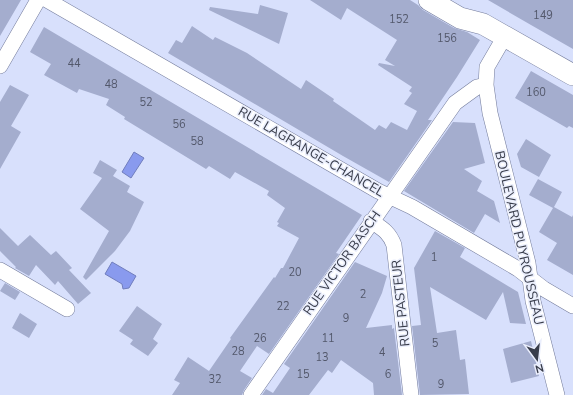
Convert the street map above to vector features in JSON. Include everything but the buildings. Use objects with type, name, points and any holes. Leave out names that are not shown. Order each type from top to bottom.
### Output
[{"type":"main road","points":[[429,0],[460,18],[483,24],[573,75]]},
{"type":"main road","points":[[458,0],[468,7],[483,24]]},
{"type":"street","points":[[0,66],[38,0]]},
{"type":"street","name":"RUE LAGRANGE-CHANCEL","points":[[47,0],[389,196],[412,207],[518,269],[544,289],[573,306]]},
{"type":"street","name":"BOULEVARD PUYROUSSEAU","points":[[505,36],[487,67],[486,85],[490,113],[528,263],[533,301],[557,395]]},
{"type":"street","name":"RUE VICTOR BASCH","points":[[250,395],[455,103],[477,87],[486,85]]},
{"type":"street","name":"RUE PASTEUR","points":[[371,221],[387,231],[391,236],[394,245],[411,395]]},
{"type":"street","points":[[0,270],[67,309]]},
{"type":"water","points":[[134,152],[144,158],[131,178],[122,172]]},
{"type":"water","points":[[112,262],[136,276],[129,288],[123,289],[122,284],[105,274]]}]
